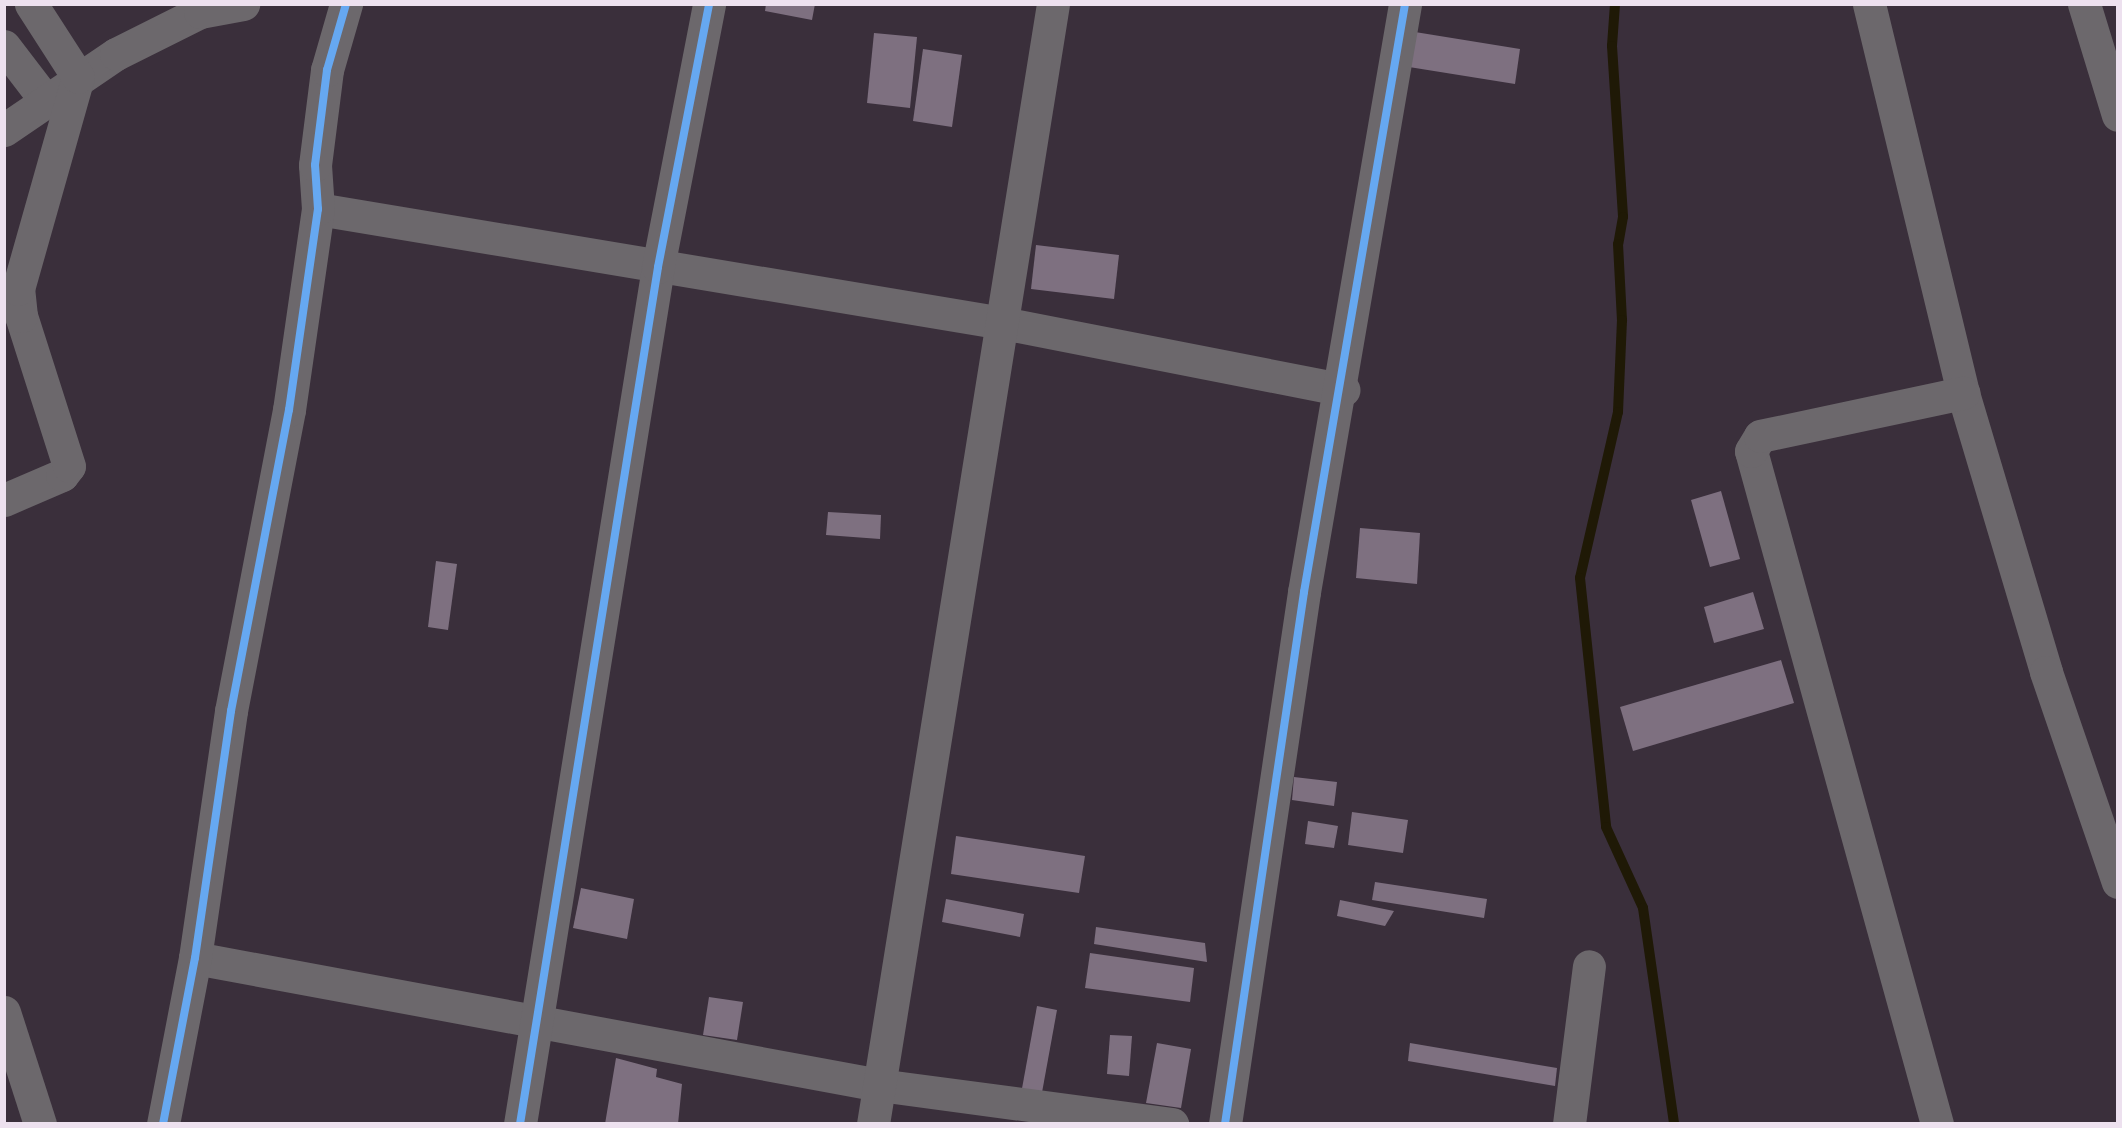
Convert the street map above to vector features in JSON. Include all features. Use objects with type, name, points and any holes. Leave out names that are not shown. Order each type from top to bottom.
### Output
[{"type":"street","points":[[4,500],[62,475],[69,466],[21,316],[18,290],[78,77],[31,4]]},
{"type":"street","points":[[4,130],[78,77],[200,12],[243,4]]},
{"type":"street","points":[[163,1124],[195,958],[231,711],[289,410],[318,209],[315,165],[327,70],[346,4]]},
{"type":"street","points":[[520,1124],[540,1019],[658,267],[710,4]]},
{"type":"street","points":[[873,1124],[1053,4]]},
{"type":"street","points":[[1225,1124],[1304,592],[1343,390],[1405,4]]},
{"type":"street","points":[[1869,4],[1963,393],[2046,672],[2118,882]]},
{"type":"street","points":[[2084,4],[2118,115]]},
{"type":"street","points":[[4,46],[46,101]]},
{"type":"street","points":[[318,209],[1003,323],[1343,390]]},
{"type":"street","points":[[1937,1124],[1751,450],[1760,436],[1963,393]]},
{"type":"street","points":[[195,958],[540,1019],[879,1085],[1172,1124]]},
{"type":"street","points":[[1569,1124],[1589,966]]},
{"type":"street","points":[[4,1012],[40,1124]]},
{"type":"building","points":[[766,4],[815,4],[812,20],[765,11]]},
{"type":"building","points":[[1415,32],[1520,49],[1515,84],[1409,67]]},
{"type":"building","points":[[874,33],[917,37],[910,108],[867,103]]},
{"type":"building","points":[[923,49],[962,55],[952,127],[913,121]]},
{"type":"building","points":[[1036,245],[1119,255],[1114,299],[1031,289]]},
{"type":"building","points":[[1721,491],[1740,559],[1710,567],[1691,500]]},
{"type":"building","points":[[828,512],[881,515],[880,539],[826,535]]},
{"type":"building","points":[[1360,528],[1420,533],[1417,584],[1356,578]]},
{"type":"building","points":[[436,561],[457,564],[448,630],[428,627]]},
{"type":"building","points":[[1753,592],[1764,629],[1714,643],[1704,607]]},
{"type":"building","points":[[1781,660],[1794,703],[1633,751],[1620,707]]},
{"type":"building","points":[[1294,777],[1337,782],[1334,806],[1292,800]]},
{"type":"building","points":[[1352,812],[1408,820],[1403,853],[1348,845]]},
{"type":"building","points":[[1308,821],[1338,826],[1334,848],[1305,844]]},
{"type":"building","points":[[956,836],[1085,856],[1079,893],[951,874]]},
{"type":"building","points":[[1375,882],[1487,899],[1484,918],[1372,900]]},
{"type":"building","points":[[581,888],[634,899],[627,939],[573,928]]},
{"type":"building","points":[[946,899],[1024,914],[1020,937],[942,922]]},
{"type":"building","points":[[1340,900],[1394,911],[1385,926],[1337,916]]},
{"type":"building","points":[[1096,927],[1205,943],[1207,962],[1094,944]]},
{"type":"building","points":[[1090,953],[1194,968],[1190,1002],[1085,988]]},
{"type":"building","points":[[709,997],[743,1002],[737,1040],[703,1035]]},
{"type":"building","points":[[1037,1006],[1057,1010],[1041,1098],[1021,1094]]},
{"type":"building","points":[[1110,1035],[1132,1036],[1129,1076],[1107,1074]]},
{"type":"building","points":[[1157,1043],[1191,1049],[1181,1108],[1146,1103]]},
{"type":"building","points":[[1410,1043],[1557,1068],[1555,1086],[1408,1061]]},
{"type":"building","points":[[616,1058],[657,1069],[656,1077],[682,1084],[678,1124],[605,1124]]},
{"type":"waterway","points":[[1615,4],[1612,46],[1623,217],[1618,244],[1622,320],[1618,412],[1580,578],[1606,827],[1643,908],[1674,1124]]},
{"type":"cycle path","points":[[163,1124],[195,958],[231,711],[289,410],[318,209],[315,165],[327,70],[346,4]]},
{"type":"cycle path","points":[[520,1124],[658,267],[709,4]]},
{"type":"cycle path","points":[[1225,1124],[1304,592],[1405,4]]}]
